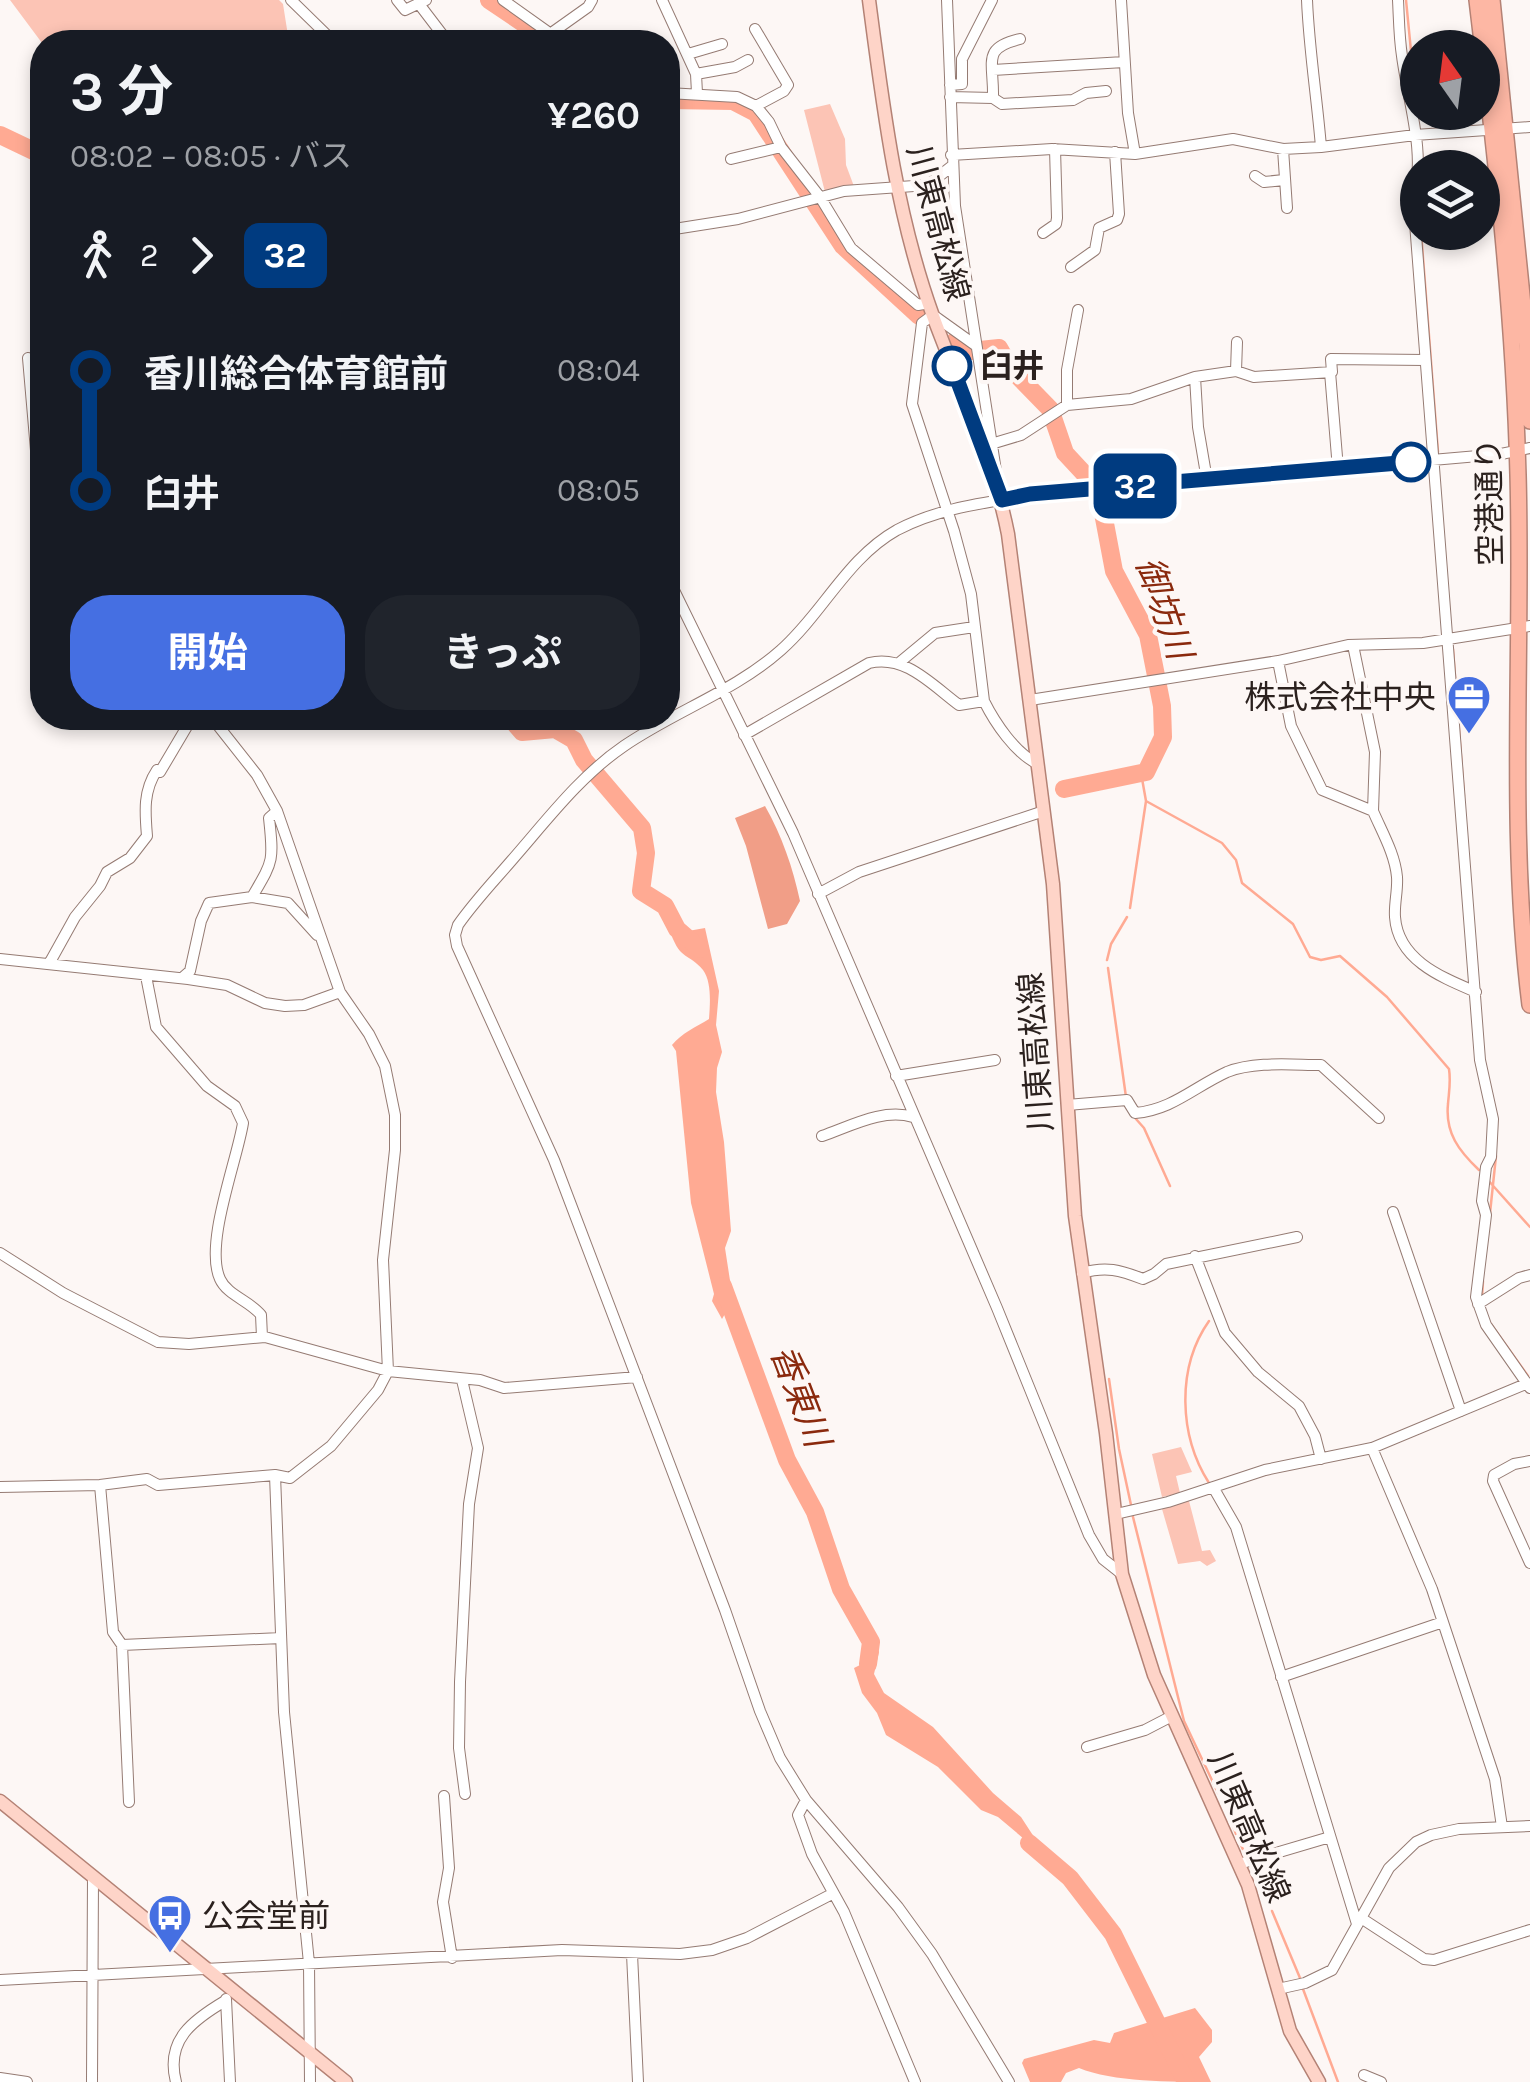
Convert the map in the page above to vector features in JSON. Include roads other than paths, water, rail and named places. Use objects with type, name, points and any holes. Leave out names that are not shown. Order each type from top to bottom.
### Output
[{"type":"highway","name":"空港通り","points":[[1477,0],[1482,30]]},
{"type":"highway","name":"空港通り","points":[[1492,0],[1494,30]]},
{"type":"highway","name":"空港通り","points":[[1500,129],[1527,346],[1530,421]]},
{"type":"highway","name":"空港通り","points":[[1500,129],[1512,345],[1524,449],[1524,627],[1515,722],[1521,936],[1530,1005]]},
{"type":"main road","name":"川東高松線","points":[[869,0],[897,190],[931,309],[1002,500],[1053,884],[1066,1105],[1082,1274],[1122,1574],[1140,1638],[1238,1864],[1265,1938],[1290,2031],[1319,2082]]},
{"type":"main road","points":[[0,1801],[206,1968],[229,1995],[346,2082]]},
{"type":"street","points":[[291,0],[322,30]]},
{"type":"street","points":[[398,0],[405,10],[422,2],[440,30]]},
{"type":"street","points":[[502,0],[544,30]]},
{"type":"street","points":[[556,30],[592,0]]},
{"type":"street","points":[[662,0],[676,30]]},
{"type":"street","points":[[946,0],[952,160],[975,345],[998,483]]},
{"type":"street","points":[[950,91],[962,84],[962,59],[992,0]]},
{"type":"street","points":[[1121,0],[1135,154]]},
{"type":"street","points":[[1307,0],[1308,47],[1314,62],[1321,147]]},
{"type":"street","points":[[1116,1514],[1265,1470],[1372,1448],[1529,1384],[1486,1326],[1478,1304],[1486,1215],[1482,1201],[1494,1119],[1480,1060],[1413,197],[1415,135],[1402,58],[1398,0]]},
{"type":"street","points":[[755,29],[788,85],[756,106]]},
{"type":"street","points":[[680,37],[696,74],[697,94]]},
{"type":"street","points":[[992,98],[993,50],[998,44],[1020,39]]},
{"type":"street","points":[[688,54],[722,44]]},
{"type":"street","points":[[696,74],[735,67],[748,60]]},
{"type":"street","points":[[994,70],[1124,62]]},
{"type":"street","points":[[950,91],[992,98],[1002,104],[1073,100],[1086,93],[1106,91]]},
{"type":"street","points":[[680,94],[737,97],[756,106],[769,122],[778,148],[851,248],[918,305],[931,309],[975,345]]},
{"type":"street","points":[[1500,129],[1530,128]]},
{"type":"street","points":[[680,228],[738,219],[844,191],[928,185],[952,160],[1055,149],[1135,154],[1232,139],[1283,149],[1321,147],[1486,130]]},
{"type":"street","points":[[731,160],[778,148]]},
{"type":"street","points":[[1043,233],[1056,224],[1057,218],[1055,149]]},
{"type":"street","points":[[1283,149],[1287,208]]},
{"type":"street","points":[[1071,267],[1095,250],[1099,228],[1116,220],[1119,214],[1115,152]]},
{"type":"street","points":[[1255,176],[1264,182],[1284,180]]},
{"type":"street","points":[[931,309],[922,323],[912,404],[971,594],[984,701],[992,717],[1027,759],[1038,764]]},
{"type":"street","points":[[1068,406],[1067,370],[1078,310]]},
{"type":"street","points":[[1236,371],[1237,342]]},
{"type":"street","points":[[28,358],[30,381]]},
{"type":"street","points":[[1338,468],[1332,359],[1425,360]]},
{"type":"street","points":[[991,444],[1020,435],[1068,406],[1131,399],[1195,377],[1236,371],[1254,377],[1330,372]]},
{"type":"street","points":[[1195,377],[1207,480]]},
{"type":"street","points":[[680,714],[777,653],[804,628],[840,579],[874,546],[918,520],[946,510],[1002,500],[1524,449]]},
{"type":"street","points":[[680,603],[793,833],[1089,1535],[1103,1559],[1122,1574]]},
{"type":"street","points":[[900,662],[935,634],[974,627]]},
{"type":"street","points":[[1030,700],[1278,661],[1352,645],[1447,640],[1524,627]]},
{"type":"street","points":[[1352,645],[1375,752],[1373,811],[1393,856],[1397,878],[1397,932],[1406,951],[1440,976],[1476,992]]},
{"type":"street","points":[[744,734],[869,663],[881,660],[900,662],[959,705],[984,701]]},
{"type":"street","points":[[1278,661],[1291,726],[1322,790],[1373,811]]},
{"type":"street","points":[[50,962],[107,872],[130,858],[147,836],[145,795],[185,730]]},
{"type":"street","points":[[0,1487],[100,1485],[147,1479],[158,1484],[275,1475],[290,1478],[331,1446],[378,1390],[388,1371],[383,1260],[395,1150],[394,1115],[385,1066],[370,1034],[340,992],[277,811],[257,775],[221,730]]},
{"type":"street","points":[[652,730],[623,746],[560,804],[458,924],[457,946],[531,1104],[638,1377],[760,1711],[787,1772],[909,1922],[1009,2082]]},
{"type":"street","points":[[252,898],[271,864],[269,818],[277,811]]},
{"type":"street","points":[[818,894],[858,872],[1044,811]]},
{"type":"street","points":[[181,978],[190,971],[209,902],[252,898],[288,903],[322,940]]},
{"type":"street","points":[[0,959],[227,985],[265,1003],[286,1006],[304,1005],[340,992]]},
{"type":"street","points":[[146,976],[156,1026],[208,1086],[235,1106],[242,1122],[218,1228],[218,1268],[226,1287],[261,1315],[262,1337]]},
{"type":"street","points":[[896,1076],[995,1060]]},
{"type":"street","points":[[1066,1105],[1127,1100],[1134,1113],[1156,1111],[1229,1071],[1274,1064],[1321,1065],[1379,1118]]},
{"type":"street","points":[[822,1136],[883,1114],[899,1112],[913,1116]]},
{"type":"street","points":[[1393,1212],[1461,1411]]},
{"type":"street","points":[[1082,1274],[1102,1267],[1143,1278],[1166,1264],[1195,1256],[1297,1237]]},
{"type":"street","points":[[0,1253],[63,1293],[158,1342],[189,1344],[262,1337],[388,1371],[480,1380],[504,1388],[638,1377]]},
{"type":"street","points":[[1195,1256],[1225,1333],[1258,1372],[1298,1406],[1315,1436],[1321,1458]]},
{"type":"street","points":[[1478,1304],[1530,1275]]},
{"type":"street","points":[[462,1380],[478,1448],[469,1504],[460,1682],[459,1748],[464,1794]]},
{"type":"street","points":[[1372,1448],[1444,1622],[1495,1779],[1502,1827]]},
{"type":"street","points":[[1530,1461],[1514,1464],[1494,1475],[1493,1481],[1530,1563]]},
{"type":"street","points":[[275,1475],[284,1712],[309,1963],[310,2082]]},
{"type":"street","points":[[100,1485],[113,1632],[122,1646],[129,1802]]},
{"type":"street","points":[[1214,1487],[1236,1527],[1359,1921],[1424,1959],[1434,1960],[1530,1930]]},
{"type":"street","points":[[1280,1677],[1444,1622]]},
{"type":"street","points":[[122,1646],[281,1638]]},
{"type":"street","points":[[1087,1747],[1145,1730],[1172,1716]]},
{"type":"street","points":[[444,1796],[449,1868],[442,1902],[452,1958]]},
{"type":"street","points":[[806,1800],[798,1815],[832,1894],[844,1912],[915,2082]]},
{"type":"street","points":[[1278,1989],[1305,1983],[1332,1970],[1388,1868],[1416,1842],[1459,1829],[1530,1826]]},
{"type":"street","points":[[1238,1864],[1330,1838]]},
{"type":"street","points":[[92,2082],[93,1876]]},
{"type":"street","points":[[0,1980],[562,1950],[680,1954],[712,1950],[747,1938],[832,1894]]},
{"type":"street","points":[[632,1954],[638,2082]]},
{"type":"street","points":[[176,2082],[174,2050],[182,2034],[194,2019],[229,1995]]},
{"type":"street","points":[[229,1995],[230,2082]]},
{"type":"street","points":[[1364,2074],[1381,2082]]},
{"type":"street","points":[[0,2078],[27,2082]]},
{"type":"waterway","name":"御坊川","points":[[489,0],[533,30]]},
{"type":"waterway","points":[[1406,0],[1409,30]]},
{"type":"waterway","name":"御坊川","points":[[680,100],[733,101],[756,113],[843,246],[919,316]]},
{"type":"waterway","name":"香東川","points":[[0,135],[30,149]]},
{"type":"waterway","points":[[1422,250],[1438,452]]},
{"type":"waterway","name":"御坊川","points":[[955,341],[972,351]]},
{"type":"waterway","name":"御坊川","points":[[980,350],[999,348],[1011,369],[1050,409],[1065,453],[1091,481]]},
{"type":"waterway","name":"御坊川","points":[[1064,789],[1146,772],[1163,737],[1162,706],[1148,635],[1114,571],[1100,497]]},
{"type":"waterway","points":[[1453,649],[1464,796]]},
{"type":"waterway","name":"香東川","points":[[520,730],[544,730]]},
{"type":"waterway","name":"香東川","points":[[557,730],[574,740],[584,760],[642,828],[646,853],[641,891],[665,906],[677,929],[700,949]]},
{"type":"waterway","points":[[1141,773],[1146,801],[1222,843],[1236,860],[1242,883],[1293,924],[1310,957],[1321,960],[1340,956],[1387,997],[1449,1069],[1451,1133],[1479,1170]]},
{"type":"waterway","points":[[1130,908],[1146,801]]},
{"type":"waterway","points":[[1107,960],[1111,944],[1127,917]]},
{"type":"waterway","points":[[1108,968],[1126,1097]]},
{"type":"waterway","points":[[1136,1119],[1144,1128],[1170,1186]]},
{"type":"waterway","points":[[1490,1213],[1496,1156]]},
{"type":"waterway","points":[[1487,1179],[1530,1227]]},
{"type":"waterway","points":[[1482,1298],[1483,1281]]},
{"type":"waterway","name":"香東川","points":[[723,1286],[787,1460],[815,1512],[841,1589],[871,1642],[868,1664]]},
{"type":"waterway","points":[[1488,1320],[1528,1376]]},
{"type":"waterway","points":[[1209,1321],[1191,1360],[1185,1402],[1192,1444],[1209,1483]]},
{"type":"waterway","points":[[1109,1379],[1131,1505]]},
{"type":"waterway","points":[[1132,1513],[1184,1721],[1218,1793]]},
{"type":"waterway","points":[[1232,1823],[1236,1834]]},
{"type":"waterway","name":"香東川","points":[[1029,1843],[1070,1878],[1113,1934],[1186,2082]]},
{"type":"waterway","points":[[1240,1843],[1246,1856]]},
{"type":"waterway","points":[[1251,1866],[1268,1903]]},
{"type":"waterway","points":[[1272,1911],[1300,1978]]},
{"type":"waterway","points":[[1303,1989],[1338,2082]]},
{"type":"place","name":"臼井","points":[[952,366]]},
{"type":"place","name":"株式会社中央","points":[[1469,735]]},
{"type":"place","name":"公会堂前","points":[[170,1954]]}]
